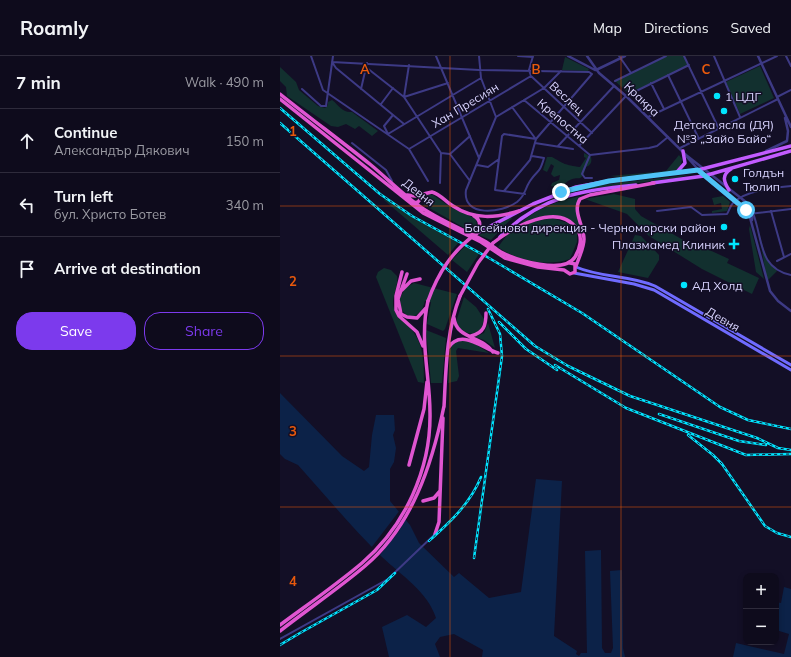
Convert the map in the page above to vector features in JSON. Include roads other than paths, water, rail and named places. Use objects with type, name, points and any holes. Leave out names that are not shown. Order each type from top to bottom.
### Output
[{"type":"highway","name":"Девня","points":[[280,94],[415,203],[427,211],[484,240],[499,251],[510,256],[538,264],[568,264]]},
{"type":"highway","name":"Девня","points":[[280,99],[416,208],[481,242],[505,258],[534,266],[565,270],[568,274],[574,273]]},
{"type":"highway","points":[[574,273],[584,242],[584,234],[577,210],[580,199],[590,195],[654,183]]},
{"type":"highway","points":[[280,625],[362,563],[386,537],[402,513],[417,484],[428,446],[430,406],[424,326],[428,302],[436,281],[444,266],[461,246],[477,233],[480,224],[478,219],[473,215],[455,207],[431,191],[422,195],[412,196],[404,193]]},
{"type":"highway","points":[[409,203],[415,203],[422,195]]},
{"type":"highway","points":[[422,195],[422,204],[427,211]]},
{"type":"highway","points":[[415,203],[416,208]]},
{"type":"highway","points":[[473,215],[496,217],[519,211]]},
{"type":"highway","points":[[435,534],[439,524],[446,358],[454,315],[460,296],[470,276],[494,243],[521,226],[548,217],[560,218],[572,223],[579,233],[579,248],[565,270]]},
{"type":"highway","points":[[568,264],[576,266]]},
{"type":"highway","points":[[402,272],[396,296],[396,310],[399,316],[417,332],[425,350]]},
{"type":"highway","points":[[407,274],[400,292],[398,304],[400,311],[405,317],[412,318],[419,316],[428,302]]},
{"type":"highway","points":[[400,292],[409,282],[420,279]]},
{"type":"highway","points":[[469,336],[479,334],[484,328],[486,313]]},
{"type":"highway","points":[[454,315],[458,329],[463,334],[483,342],[493,352]]},
{"type":"highway","points":[[447,350],[453,341],[462,338],[498,353]]},
{"type":"highway","points":[[409,465],[426,398],[427,373]]},
{"type":"highway","points":[[280,630],[365,566],[397,530],[414,502],[424,478],[432,455],[444,406]]},
{"type":"highway","points":[[423,501],[434,498],[441,488]]},
{"type":"main road","points":[[477,233],[519,211],[561,192],[576,187],[609,181],[698,170],[791,146]]},
{"type":"main road","points":[[676,173],[681,170],[685,163],[682,149]]},
{"type":"main road","points":[[494,243],[507,229],[524,217],[547,203],[568,195],[590,190],[704,176],[791,151]]},
{"type":"main road","points":[[729,190],[725,183],[725,176],[727,172],[736,167]]},
{"type":"main road","name":"Девня","points":[[576,266],[601,274],[636,280],[656,286],[791,364]]},
{"type":"main road","name":"Девня","points":[[574,273],[634,284],[654,290],[791,370]]},
{"type":"street","points":[[311,56],[323,90],[409,149],[428,180]]},
{"type":"street","points":[[302,90],[323,107],[327,104],[326,98],[329,95],[333,56]]},
{"type":"street","points":[[436,56],[479,158]]},
{"type":"street","points":[[479,56],[479,70],[481,78],[496,117]]},
{"type":"street","points":[[518,56],[533,56],[530,70],[531,76]]},
{"type":"street","points":[[568,56],[596,70],[620,57],[625,56]]},
{"type":"street","name":"Кракра","points":[[587,56],[596,70],[682,149],[704,176],[749,214]]},
{"type":"street","points":[[615,81],[666,56]]},
{"type":"street","points":[[684,56],[718,128]]},
{"type":"street","points":[[714,56],[740,117]]},
{"type":"street","points":[[758,56],[791,128]]},
{"type":"street","points":[[648,117],[777,56]]},
{"type":"street","points":[[786,56],[791,66]]},
{"type":"street","points":[[620,57],[631,73]]},
{"type":"street","points":[[332,62],[479,70],[589,72],[592,74],[536,139],[530,160],[504,191]]},
{"type":"street","points":[[332,62],[336,68],[404,124]]},
{"type":"street","points":[[361,88],[367,63]]},
{"type":"street","points":[[404,97],[409,65]]},
{"type":"street","points":[[579,146],[626,96],[689,65]]},
{"type":"street","points":[[367,68],[404,97],[441,153],[440,183]]},
{"type":"street","points":[[532,156],[544,158],[540,171],[529,182],[525,194],[516,202],[503,209],[475,209],[469,206],[466,199],[466,190],[496,117],[544,88],[561,71]]},
{"type":"street","points":[[668,75],[699,137]]},
{"type":"street","name":"Веслец","points":[[531,76],[592,133]]},
{"type":"street","name":"Хан Пресиян","points":[[409,149],[531,76]]},
{"type":"street","points":[[388,134],[481,78]]},
{"type":"street","points":[[404,97],[448,83]]},
{"type":"street","points":[[652,84],[664,110]]},
{"type":"street","points":[[558,146],[614,85]]},
{"type":"street","points":[[381,104],[393,88]]},
{"type":"street","points":[[682,149],[699,137],[791,90]]},
{"type":"street","name":"Крепостна","points":[[524,100],[590,155]]},
{"type":"street","points":[[512,107],[536,139]]},
{"type":"street","points":[[762,153],[787,141],[788,131],[783,111]]},
{"type":"street","points":[[381,130],[393,115]]},
{"type":"street","points":[[384,126],[388,134]]},
{"type":"street","points":[[525,194],[495,189],[502,136],[504,134],[536,139]]},
{"type":"street","points":[[450,154],[470,136]]},
{"type":"street","points":[[592,178],[585,178],[582,174],[590,155],[649,148],[657,146],[668,137]]},
{"type":"street","points":[[352,143],[386,170],[392,183]]},
{"type":"street","points":[[535,143],[573,149]]},
{"type":"street","points":[[441,153],[450,154],[470,182]]},
{"type":"street","name":"Кракра","points":[[686,154],[729,190],[746,202],[753,213]]},
{"type":"street","points":[[477,165],[488,166],[499,160]]},
{"type":"street","points":[[657,211],[692,207],[702,215],[726,214],[734,202],[740,198],[763,189],[791,186]]},
{"type":"street","points":[[790,309],[774,296],[768,287],[752,220],[749,214],[791,209]]},
{"type":"street","points":[[771,211],[784,257]]},
{"type":"street","points":[[752,220],[753,213]]},
{"type":"street","points":[[753,213],[767,260],[777,271],[791,275]]},
{"type":"street","points":[[776,260],[791,254]]},
{"type":"street","points":[[280,639],[381,584],[395,573],[435,534]]},
{"type":"water","points":[[280,393],[342,456],[364,471],[369,467],[372,435],[376,415],[394,415],[395,430],[393,435],[396,448],[394,462],[390,469],[390,501],[410,525],[419,543],[454,577],[459,573],[489,598],[521,592],[536,479],[562,481],[554,636],[577,651],[576,654],[579,656],[581,653],[587,653],[585,551],[601,550],[602,648],[605,653],[611,653],[613,648],[610,571],[622,570],[623,648],[625,657],[482,657],[483,650],[454,634],[440,637],[435,644],[440,657],[389,657],[382,627],[407,615],[426,627],[436,618],[427,600],[413,584],[371,546],[298,465],[285,459],[280,454]]},
{"type":"water","points":[[784,587],[791,589],[791,657],[733,657],[736,643],[784,654],[789,634],[779,631],[779,603],[781,603]]},
{"type":"railway","points":[[280,108],[380,194],[412,216],[489,258],[582,313],[720,407],[748,420],[791,429]]},
{"type":"railway","points":[[280,123],[535,346],[568,366],[630,396],[757,438],[778,448],[791,450]]},
{"type":"railway","points":[[474,558],[502,356],[500,334],[488,309]]},
{"type":"railway","points":[[499,322],[526,349],[557,370]]},
{"type":"railway","points":[[555,365],[626,408],[746,455],[791,454]]},
{"type":"railway","points":[[659,414],[739,441],[766,445]]},
{"type":"railway","points":[[688,435],[722,464],[765,526],[777,533],[791,537]]},
{"type":"railway","points":[[429,541],[452,520],[471,496],[481,477]]},
{"type":"railway","points":[[280,645],[377,590],[395,573]]},
{"type":"place","name":"1 ЦДГ","points":[[717,96]]},
{"type":"place","name":"Детска ясла (ДЯ) №3 „Зайо Байо“","points":[[724,111]]},
{"type":"place","name":"Голдън Тюлип","points":[[735,179]]},
{"type":"place","name":"Басейнова дирекция - Черноморски район","points":[[724,227]]},
{"type":"place","name":"Плазмамед Клиник","points":[[734,244]]},
{"type":"place","name":"АД Холд","points":[[684,285]]}]
